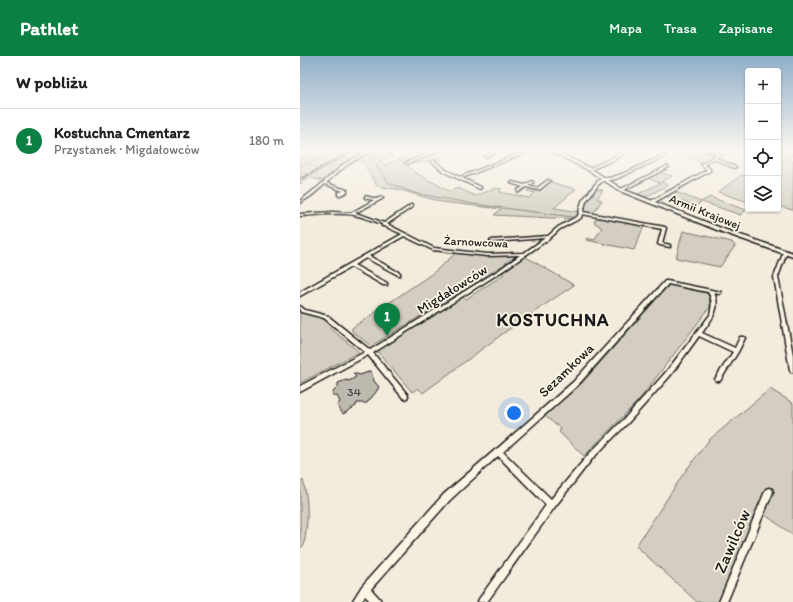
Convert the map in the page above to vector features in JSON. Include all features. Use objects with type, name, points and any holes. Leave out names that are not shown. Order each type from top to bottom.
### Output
[{"type":"street","points":[[300,202],[333,175]]},
{"type":"street","points":[[455,175],[480,188]]},
{"type":"street","points":[[460,178],[466,175]]},
{"type":"street","name":"Armii Krajowej","points":[[598,175],[621,190],[720,230],[793,255]]},
{"type":"street","points":[[620,175],[604,180],[597,184],[584,200],[582,213],[664,228],[660,244],[669,246]]},
{"type":"street","points":[[621,190],[651,175]]},
{"type":"street","points":[[652,202],[699,175]]},
{"type":"street","points":[[512,183],[539,189],[549,181]]},
{"type":"street","points":[[519,191],[532,182]]},
{"type":"street","points":[[324,183],[346,191]]},
{"type":"street","points":[[339,194],[351,189]]},
{"type":"street","points":[[366,197],[377,200]]},
{"type":"street","name":"Żarnowcowa","points":[[351,214],[381,198]]},
{"type":"street","points":[[383,225],[411,206]]},
{"type":"street","name":"Migdałowców","points":[[300,389],[370,352],[494,276],[549,237],[559,228],[580,217],[582,213]]},
{"type":"street","name":"Żarnowcowa","points":[[300,215],[351,214],[383,225],[403,236],[441,251],[487,255],[525,254]]},
{"type":"street","points":[[300,294],[403,236]]},
{"type":"street","points":[[492,241],[549,237]]},
{"type":"street","points":[[785,252],[776,277],[793,370]]},
{"type":"street","points":[[366,256],[399,274]]},
{"type":"street","points":[[351,265],[385,284]]},
{"type":"street","name":"Sezamkowa","points":[[356,602],[447,497],[575,384],[667,282],[719,293]]},
{"type":"street","points":[[482,602],[551,505],[590,458],[626,421],[668,374],[715,309],[713,296],[710,291]]},
{"type":"street","points":[[300,308],[303,311],[326,317],[370,352],[405,396]]},
{"type":"street","points":[[698,333],[736,351]]},
{"type":"street","points":[[718,379],[736,351],[742,338]]},
{"type":"street","points":[[498,451],[551,505]]},
{"type":"street","name":"Zawilców","points":[[723,602],[769,492]]},
{"type":"street","points":[[366,589],[377,602]]},
{"type":"shaded area","points":[[300,175],[306,175],[300,179]]},
{"type":"shaded area","points":[[310,175],[331,175],[324,181],[311,178],[300,184],[300,181]]},
{"type":"shaded area","points":[[371,175],[420,175],[449,191],[458,188],[476,196],[495,188],[502,189],[499,192],[529,198],[535,193],[527,191],[529,189],[537,192],[550,182],[576,189],[554,208],[581,212],[572,219],[494,215],[501,209],[442,202],[396,189],[377,186]]},
{"type":"shaded area","points":[[653,175],[672,176],[661,182],[668,185],[646,197],[638,194],[660,183],[648,178]]},
{"type":"shaded area","points":[[745,175],[745,201],[718,192],[740,176]]},
{"type":"shaded area","points":[[781,175],[793,175],[793,210],[781,207]]},
{"type":"shaded area","points":[[595,189],[603,190],[597,199],[602,200],[593,214],[585,213],[586,201]]},
{"type":"shaded area","points":[[673,191],[701,202],[710,197],[745,210],[745,211],[741,215],[702,202],[695,206],[665,196]]},
{"type":"shaded area","points":[[597,217],[644,226],[634,250],[586,240],[587,238],[594,240],[602,228],[594,222]]},
{"type":"shaded area","points":[[683,231],[732,242],[735,246],[720,267],[676,258]]},
{"type":"shaded area","points":[[531,252],[526,257],[574,285],[505,332],[423,393],[418,388],[412,392],[377,351],[463,297],[466,299],[503,275],[503,272]]},
{"type":"shaded area","points":[[456,253],[487,256],[518,255],[464,291],[371,346],[352,331],[352,328],[433,273]]},
{"type":"shaded area","points":[[669,285],[706,293],[709,296],[710,307],[639,400],[584,456],[559,432],[561,429],[545,416],[583,382]]},
{"type":"shaded area","points":[[300,312],[322,318],[332,325],[330,328],[359,352],[300,383]]},
{"type":"shaded area","points":[[770,389],[793,403],[793,535],[761,512],[722,602],[697,602],[636,546],[684,473],[709,440]]},
{"type":"shaded area","points":[[303,480],[307,505],[307,520],[304,545],[300,548],[300,483]]},
{"type":"building","points":[[371,371],[374,381],[379,387],[376,392],[367,403],[357,403],[356,406],[343,414],[337,405],[340,402],[337,396],[333,396],[333,392],[338,387],[338,383],[346,380],[349,381],[356,377],[353,373],[360,375]]},
{"type":"waterway","points":[[384,175],[389,183],[414,193],[473,204],[572,217]]},
{"type":"railway","points":[[300,179],[307,175]]},
{"type":"place","name":"Kostuchna Cmentarz","points":[[387,336]]},
{"type":"district","name":"KOSTUCHNA","points":[[553,320]]}]
